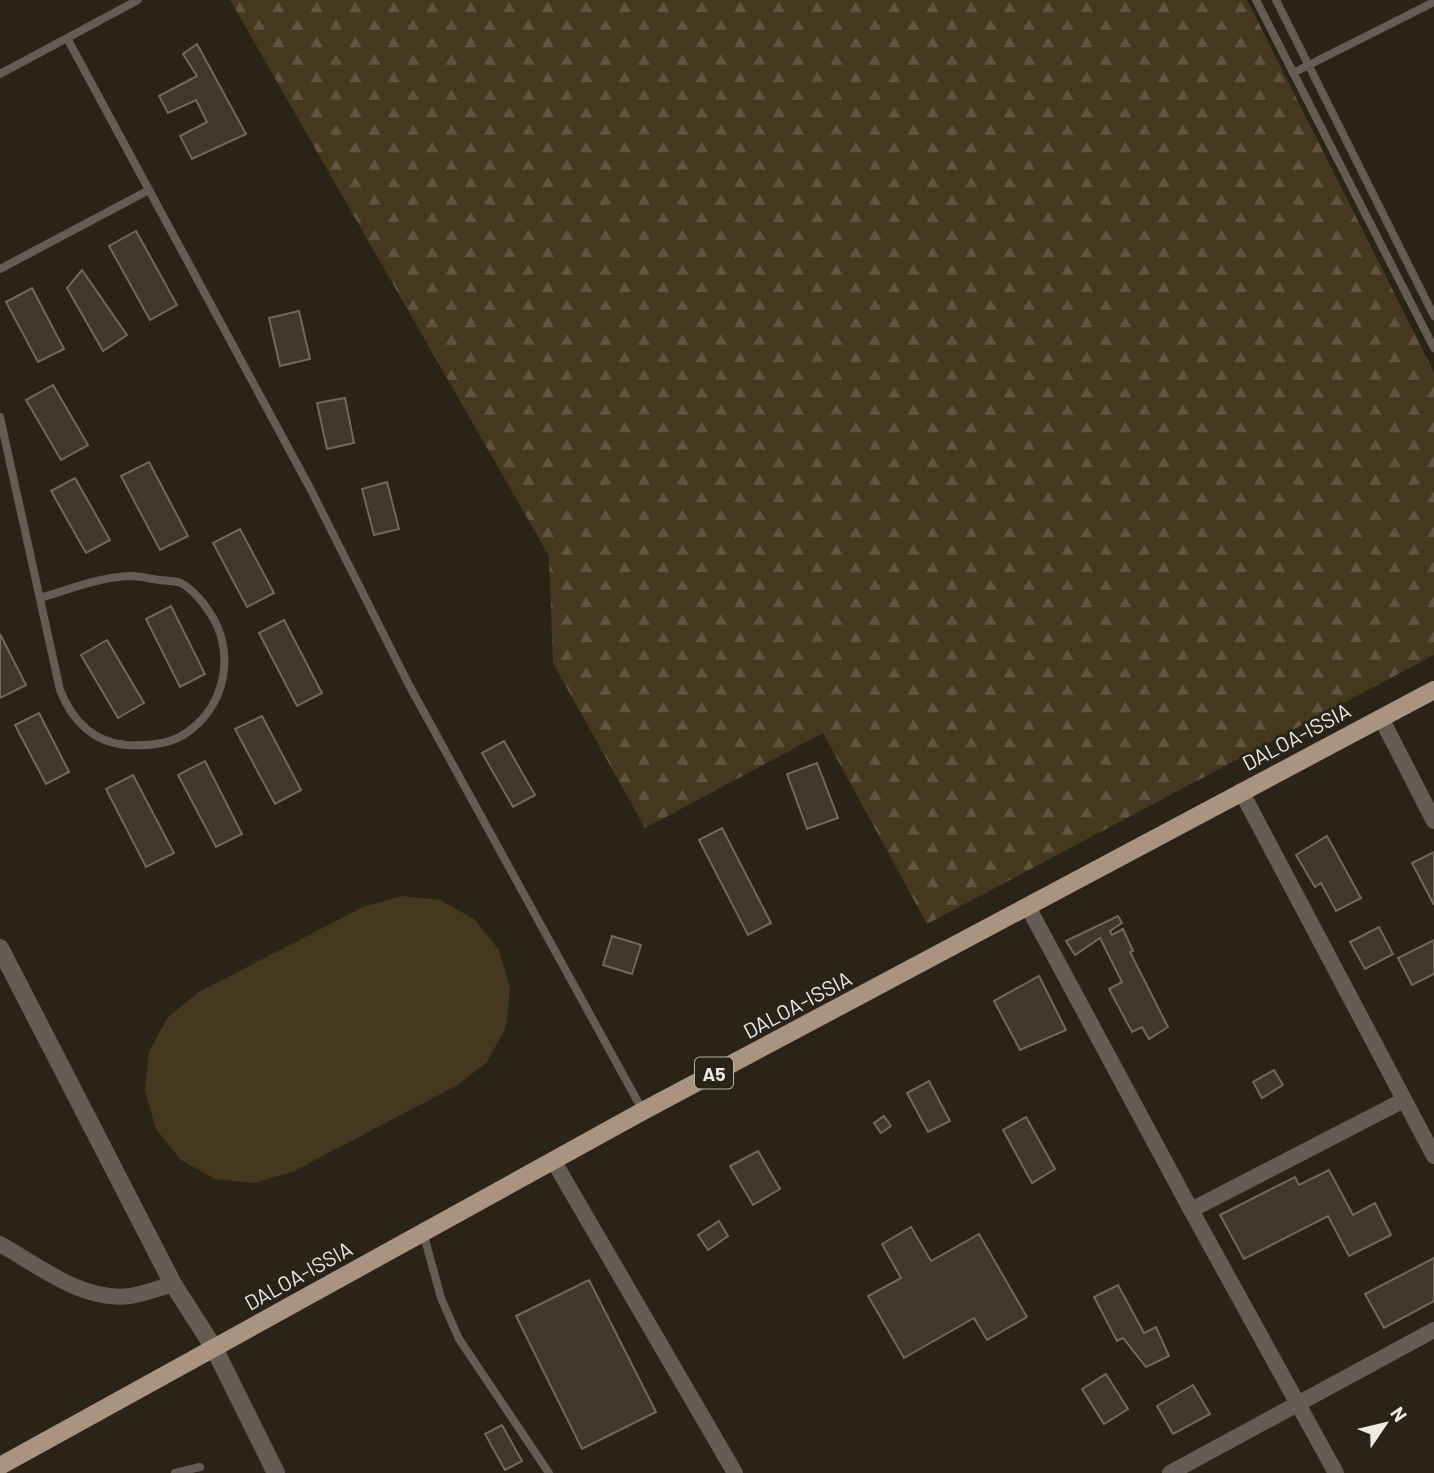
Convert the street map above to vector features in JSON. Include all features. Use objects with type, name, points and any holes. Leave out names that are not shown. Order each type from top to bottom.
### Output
[{"type":"main road","name":"DALOA-ISSIA","points":[[0,1466],[643,1111],[1434,690]]},
{"type":"street","points":[[1381,718],[1434,821]]},
{"type":"street","points":[[1241,791],[1434,1156]]},
{"type":"street","points":[[1028,907],[1336,1473]]},
{"type":"street","points":[[0,948],[173,1284],[214,1348],[276,1473]]},
{"type":"street","points":[[1191,1210],[1404,1100]]},
{"type":"street","points":[[553,1160],[735,1473]]},
{"type":"street","points":[[0,1244],[78,1288],[104,1296],[131,1296],[173,1284]]},
{"type":"street","points":[[1170,1473],[1434,1330]]},
{"type":"lane","points":[[0,74],[138,0]]},
{"type":"lane","points":[[1256,0],[1434,348]]},
{"type":"lane","points":[[1276,0],[1434,316]]},
{"type":"lane","points":[[1293,73],[1434,2]]},
{"type":"lane","points":[[67,38],[311,490],[409,685],[643,1111]]},
{"type":"lane","points":[[0,268],[149,190]]},
{"type":"lane","points":[[0,417],[40,598],[61,691],[73,716],[95,736],[116,744],[160,744],[183,735],[201,720],[216,700],[225,678],[226,649],[218,623],[202,601],[181,583],[133,576],[98,581],[40,598]]},
{"type":"lane","points":[[423,1232],[441,1298],[459,1339],[550,1473]]},
{"type":"lane","points":[[175,1473],[200,1467]]},
{"type":"green space","points":[[230,0],[1247,0],[1434,372],[1434,655],[927,924],[823,733],[645,828],[553,663],[549,556]]},
{"type":"green space","points":[[401,896],[440,900],[474,919],[499,950],[510,988],[506,1027],[487,1062],[456,1086],[292,1172],[254,1183],[215,1179],[181,1160],[156,1129],[145,1091],[149,1052],[168,1017],[199,992],[363,907]]},
{"type":"building","points":[[197,44],[246,134],[192,159],[180,136],[207,122],[196,100],[168,113],[159,96],[197,76],[183,54]]},
{"type":"building","points":[[136,231],[177,305],[150,320],[109,246]]},
{"type":"building","points":[[82,270],[127,335],[103,351],[67,288]]},
{"type":"building","points":[[32,288],[64,349],[38,362],[6,302]]},
{"type":"building","points":[[299,311],[310,359],[280,366],[269,318]]},
{"type":"building","points":[[53,385],[88,445],[61,460],[26,400]]},
{"type":"building","points":[[345,398],[354,443],[327,449],[317,403]]},
{"type":"building","points":[[149,462],[188,536],[160,550],[121,476]]},
{"type":"building","points":[[75,478],[110,540],[86,553],[51,491]]},
{"type":"building","points":[[387,482],[399,529],[374,535],[362,489]]},
{"type":"building","points":[[240,529],[274,593],[247,607],[213,543]]},
{"type":"building","points":[[171,606],[205,674],[180,687],[146,619]]},
{"type":"building","points":[[284,620],[322,693],[297,706],[259,633]]},
{"type":"building","points":[[0,634],[26,685],[0,698]]},
{"type":"building","points":[[107,640],[144,703],[118,718],[81,655]]},
{"type":"building","points":[[39,713],[69,772],[46,784],[15,725]]},
{"type":"building","points":[[262,716],[301,790],[275,804],[235,729]]},
{"type":"building","points":[[504,741],[535,795],[513,807],[482,753]]},
{"type":"building","points":[[205,761],[242,834],[216,847],[178,775]]},
{"type":"building","points":[[817,763],[838,818],[807,829],[787,774]]},
{"type":"building","points":[[133,775],[174,853],[146,867],[106,789]]},
{"type":"building","points":[[722,828],[771,923],[748,935],[699,840]]},
{"type":"building","points":[[1327,836],[1361,898],[1336,911],[1321,883],[1315,887],[1296,855]]},
{"type":"building","points":[[1434,852],[1434,905],[1412,863]]},
{"type":"building","points":[[1118,916],[1122,923],[1110,931],[1112,935],[1123,929],[1133,951],[1130,952],[1168,1027],[1149,1039],[1142,1027],[1132,1032],[1109,989],[1122,982],[1100,938],[1075,955],[1066,941]]},
{"type":"building","points":[[1379,927],[1393,954],[1365,969],[1350,942]]},
{"type":"building","points":[[612,936],[641,945],[632,974],[603,965]]},
{"type":"building","points":[[1434,940],[1434,974],[1412,985],[1398,958]]},
{"type":"building","points":[[1039,976],[1066,1030],[1020,1050],[994,1001]]},
{"type":"building","points":[[1274,1070],[1283,1085],[1262,1098],[1253,1082]]},
{"type":"building","points":[[929,1081],[950,1121],[928,1132],[907,1093]]},
{"type":"building","points":[[884,1116],[891,1126],[881,1133],[874,1123]]},
{"type":"building","points":[[1026,1117],[1055,1169],[1032,1183],[1003,1130]]},
{"type":"building","points":[[758,1151],[780,1189],[753,1205],[730,1166]]},
{"type":"building","points":[[1329,1170],[1353,1215],[1375,1203],[1391,1235],[1349,1256],[1328,1216],[1244,1259],[1220,1215],[1295,1177],[1299,1185]]},
{"type":"building","points":[[719,1221],[728,1236],[708,1250],[698,1235]]},
{"type":"building","points":[[911,1227],[931,1261],[979,1234],[1027,1317],[987,1340],[974,1318],[904,1358],[868,1296],[901,1278],[882,1244]]},
{"type":"building","points":[[1434,1258],[1434,1301],[1384,1328],[1365,1294]]},
{"type":"building","points":[[589,1280],[656,1412],[582,1449],[516,1316]]},
{"type":"building","points":[[1118,1285],[1144,1333],[1156,1327],[1169,1356],[1146,1367],[1123,1338],[1117,1341],[1094,1297]]},
{"type":"building","points":[[1106,1374],[1128,1409],[1104,1424],[1082,1389]]},
{"type":"building","points":[[1193,1385],[1210,1414],[1173,1434],[1157,1406]]},
{"type":"building","points":[[502,1425],[522,1461],[505,1470],[485,1434]]}]
